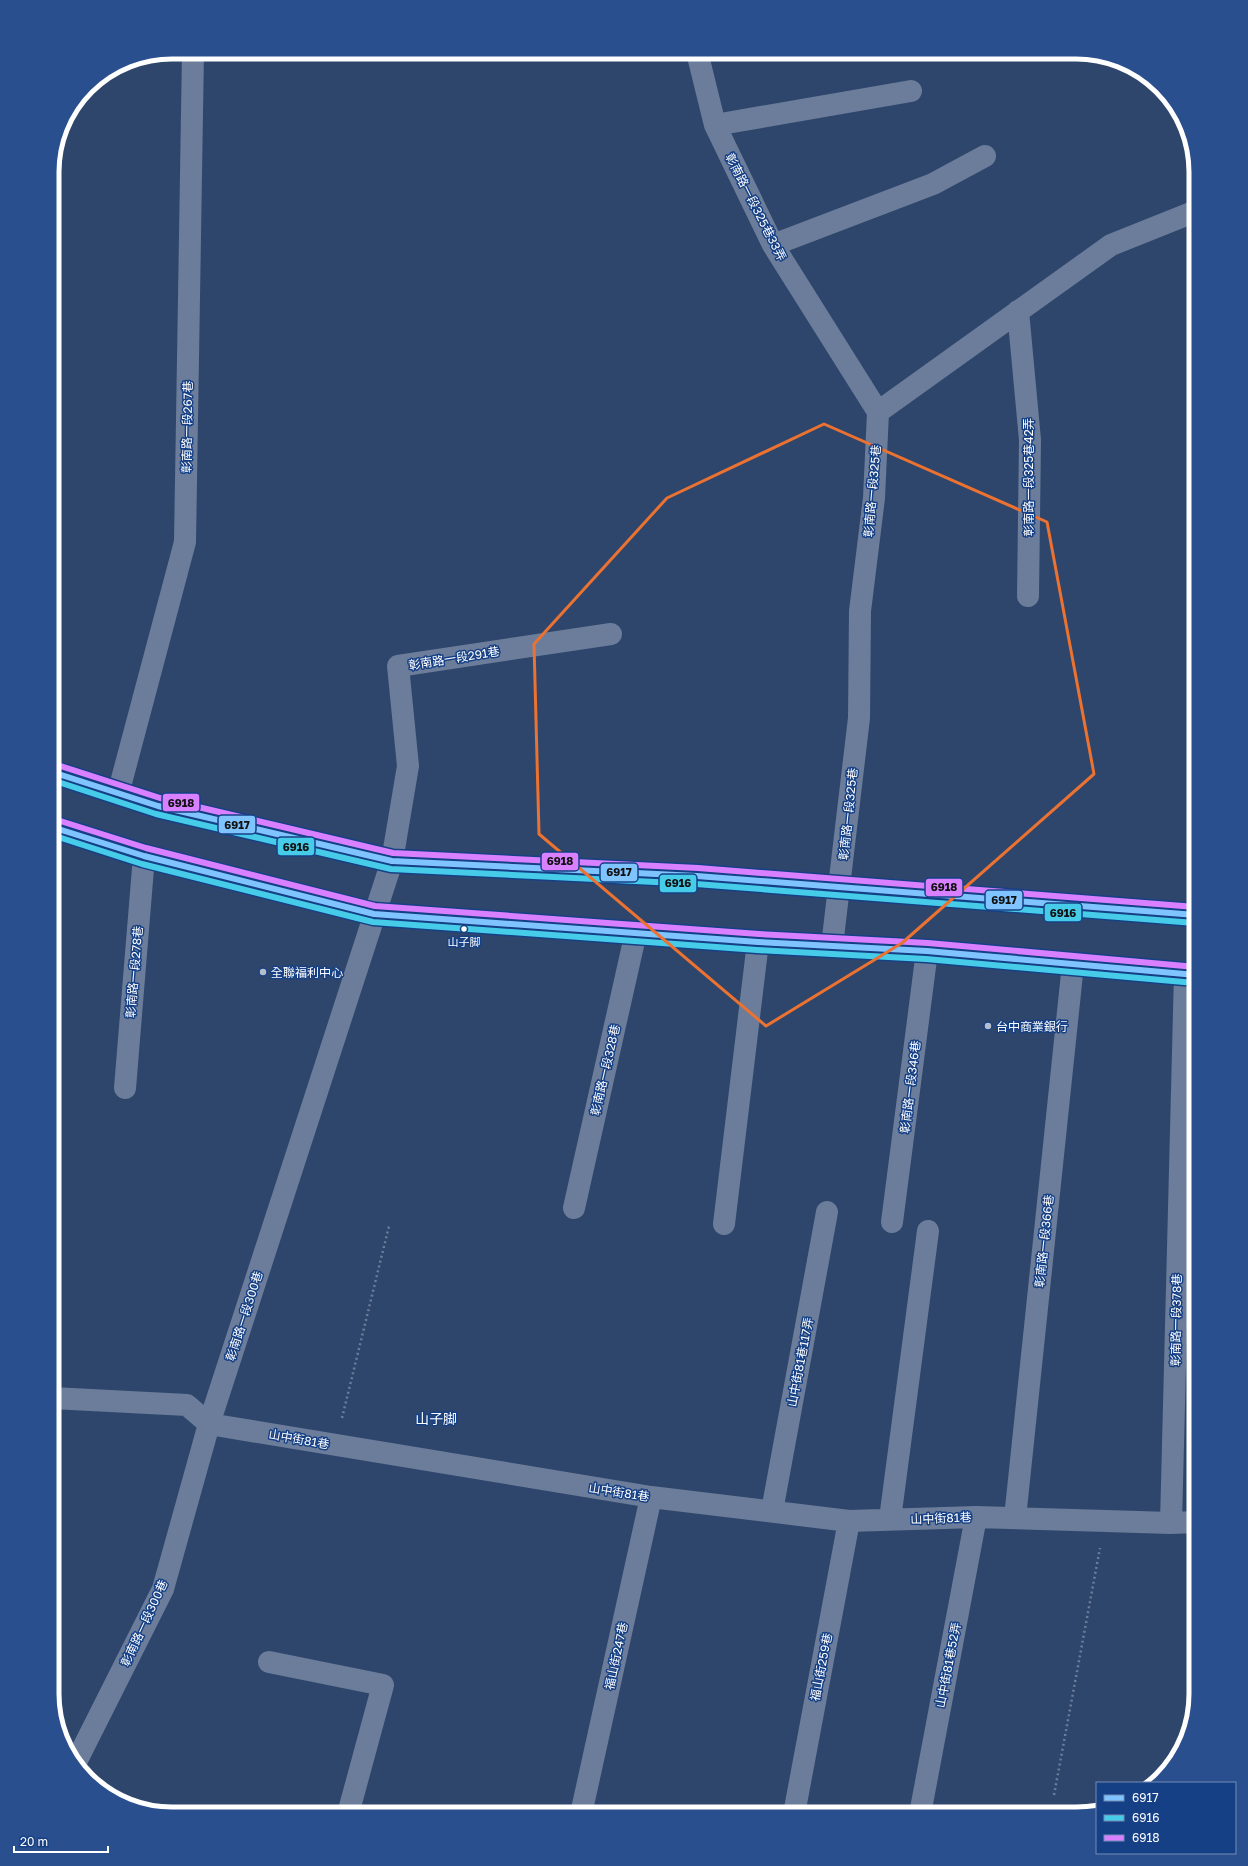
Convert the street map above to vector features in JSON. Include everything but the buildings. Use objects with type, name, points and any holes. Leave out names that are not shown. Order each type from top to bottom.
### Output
[{"type":"main road","points":[[59,774],[158,806],[392,861],[697,876],[1189,914]]},
{"type":"main road","points":[[59,829],[144,856],[374,914],[758,942],[927,951],[1189,974]]},
{"type":"street","name":"彰南路一段267巷","points":[[118,794],[185,542],[193,59]]},
{"type":"street","name":"彰南路一段325巷33弄","points":[[699,59],[715,125],[773,245],[878,412]]},
{"type":"street","points":[[715,125],[910,90]]},
{"type":"street","points":[[773,245],[933,184],[985,156]]},
{"type":"street","points":[[878,412],[1111,245],[1189,214]]},
{"type":"street","name":"彰南路一段325巷42弄","points":[[1018,311],[1030,440],[1028,596]]},
{"type":"street","name":"彰南路一段325巷","points":[[832,946],[859,718],[860,611],[874,498],[878,412]]},
{"type":"street","name":"彰南路一段291巷","points":[[392,861],[408,766],[398,666],[610,634]]},
{"type":"street","name":"彰南路一段278巷","points":[[125,1088],[144,856]]},
{"type":"street","name":"彰南路一段300巷","points":[[78,1757],[163,1589],[209,1424],[392,861]]},
{"type":"street","name":"彰南路一段328巷","points":[[574,1208],[636,932]]},
{"type":"street","points":[[724,1224],[758,942]]},
{"type":"street","name":"彰南路一段346巷","points":[[892,1222],[927,951]]},
{"type":"street","name":"彰南路一段366巷","points":[[1015,1518],[1073,964]]},
{"type":"street","name":"彰南路一段378巷","points":[[1171,1523],[1189,1003]]},
{"type":"street","name":"山中街81巷117弄","points":[[772,1511],[828,1212]]},
{"type":"street","points":[[890,1519],[928,1231]]},
{"type":"street","points":[[59,1398],[187,1405],[209,1424]]},
{"type":"street","name":"山中街81巷","points":[[209,1424],[651,1497],[849,1521],[976,1517],[1189,1522]]},
{"type":"street","name":"福山街247巷","points":[[583,1807],[651,1497]]},
{"type":"street","name":"山中街81巷52弄","points":[[921,1807],[976,1517]]},
{"type":"street","name":"福山街259巷","points":[[795,1807],[849,1521]]},
{"type":"street","points":[[269,1662],[383,1685],[350,1807]]},
{"type":"path","points":[[335,1445],[389,1226]]},
{"type":"path","points":[[1054,1795],[1105,1521]]},
{"type":"highlighted area","points":[[824,424],[1047,522],[1094,774],[902,943],[766,1026],[539,834],[534,644],[667,498]]},
{"type":"transit line","name":"6918","points":[[59,766],[160,798],[393,853],[698,868],[1189,906]]},
{"type":"transit line","name":"6917","points":[[59,774],[158,806],[392,861],[697,876],[1189,914]]},
{"type":"transit line","name":"6916","points":[[59,782],[156,814],[391,869],[696,884],[1189,923]]},
{"type":"transit line","name":"6918","points":[[59,821],[146,848],[375,906],[759,934],[928,943],[1189,966]]},
{"type":"transit line","name":"6917","points":[[59,829],[144,856],[374,914],[758,942],[927,951],[1189,974]]},
{"type":"transit line","name":"6916","points":[[59,837],[142,864],[373,922],[757,950],[926,959],[1189,982]]},
{"type":"place","name":"山子脚","points":[[464,929]]},
{"type":"place","name":"全聯福利中心","points":[[263,972]]},
{"type":"place","name":"台中商業銀行","points":[[988,1026]]},
{"type":"district","name":"山子脚","points":[[436,1418]]}]
